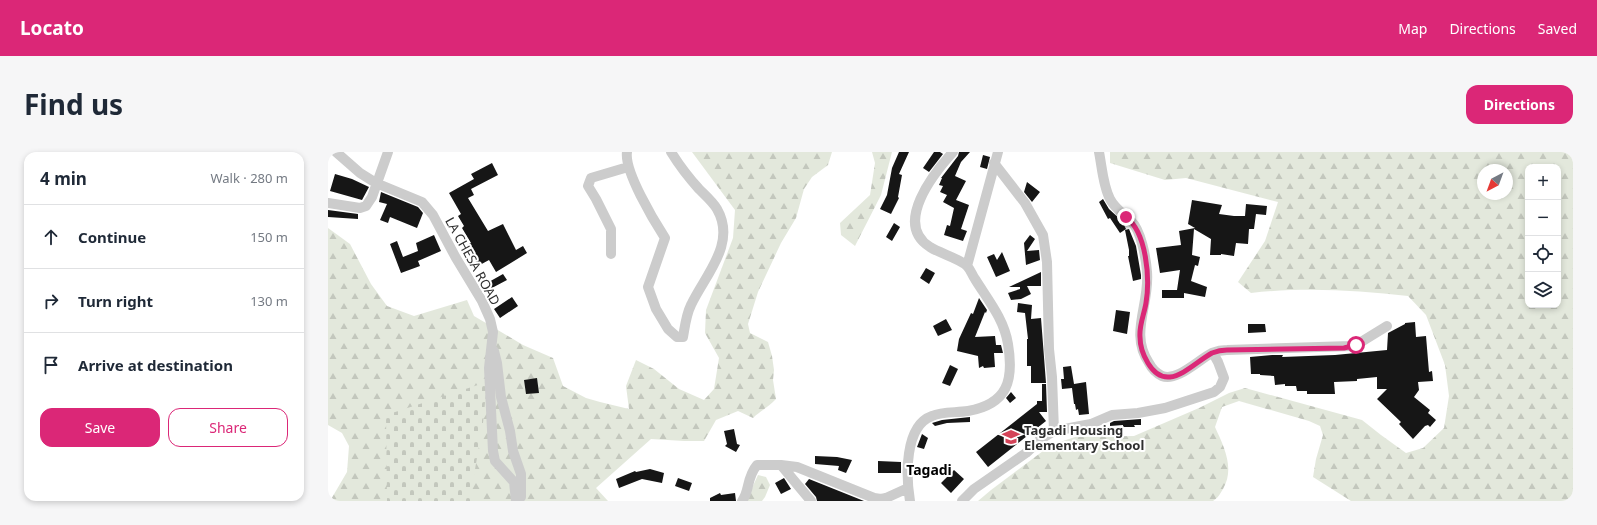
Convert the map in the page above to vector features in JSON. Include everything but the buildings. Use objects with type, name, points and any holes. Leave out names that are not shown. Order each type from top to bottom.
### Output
[{"type":"street","name":"LA CHESA ROAD","points":[[336,152],[360,174],[376,183],[422,202],[433,215],[456,258],[482,301],[490,319],[493,332],[489,368],[492,451],[495,461],[514,482],[516,501]]},
{"type":"street","points":[[328,203],[360,208],[366,206],[372,197],[388,152]]},
{"type":"street","points":[[627,152],[628,167],[650,214],[665,238],[648,287],[656,309],[668,329],[677,337],[683,337],[689,309],[716,262],[722,244],[723,224],[717,208],[680,167],[671,152]]},
{"type":"street","points":[[910,501],[908,488],[909,451],[914,435],[923,422],[931,416],[970,411],[996,400],[1001,396],[1009,380],[1008,344],[1003,324],[986,295],[967,266],[928,246],[916,234],[916,212],[921,197],[936,171],[953,152]]},
{"type":"street","points":[[967,266],[998,152]]},
{"type":"street","points":[[1099,152],[1109,198],[1118,211],[1136,227],[1146,261],[1147,291],[1140,335],[1141,345],[1147,361],[1153,370],[1161,376],[1168,378],[1181,373],[1213,353],[1235,349],[1344,348],[1361,342],[1387,326]]},
{"type":"street","points":[[994,163],[1022,199],[1043,235],[1047,262],[1049,349],[1052,377],[1054,431]]},
{"type":"street","points":[[611,254],[610,229],[596,199],[588,186],[591,178],[628,167]]},
{"type":"street","points":[[492,344],[497,364],[501,397],[510,431],[513,451],[521,474],[521,501]]},
{"type":"street","points":[[962,501],[974,489],[1026,453],[1041,439],[1054,431],[1091,424],[1112,415],[1138,413],[1165,408],[1214,392],[1220,387],[1224,378],[1213,353]]},
{"type":"street","points":[[742,501],[746,493],[751,472],[756,465],[781,465],[797,467],[874,498],[886,498],[908,488]]},
{"type":"street","points":[[781,465],[811,501]]},
{"type":"green space","points":[[692,152],[832,152],[828,165],[812,177],[804,189],[796,218],[781,243],[758,292],[748,324],[750,333],[768,342],[774,370],[773,380],[776,399],[773,402],[753,418],[738,411],[716,420],[704,441],[651,439],[596,488],[608,501],[330,501],[347,472],[349,446],[342,433],[328,425],[328,228],[350,244],[371,284],[387,306],[414,316],[467,300],[474,316],[523,345],[553,358],[563,386],[586,398],[629,409],[626,386],[636,360],[654,369],[679,389],[704,400],[714,389],[719,358],[705,333],[706,310],[733,238],[735,210]]},
{"type":"green space","points":[[872,152],[892,152],[881,195],[855,246],[841,235],[840,223],[870,195],[875,163]]},
{"type":"green space","points":[[1110,152],[1573,152],[1573,501],[1351,501],[1313,477],[1316,459],[1323,435],[1320,426],[1309,421],[1239,401],[1222,407],[1215,427],[1225,450],[1228,473],[1223,489],[1218,497],[1213,501],[978,501],[1051,445],[1075,437],[1134,436],[1199,408],[1229,393],[1245,388],[1362,420],[1406,453],[1423,448],[1444,428],[1449,396],[1445,365],[1426,315],[1408,296],[1330,290],[1290,290],[1251,293],[1238,282],[1265,241],[1278,202],[1186,178],[1165,180],[1110,163]]},
{"type":"green space","points":[[487,382],[483,423],[471,501],[387,501],[386,415]]},
{"type":"green space","points":[[758,475],[766,477],[770,485],[765,497],[762,501],[746,501]]},
{"type":"place","name":"Tagadi Housing Elementary School","points":[[1011,437]]},
{"type":"district","name":"Tagadi","points":[[929,469]]},
{"type":"route","points":[[1126,217],[1136,227],[1139,233],[1148,272],[1146,304],[1141,320],[1141,345],[1147,361],[1153,370],[1161,376],[1168,378],[1176,376],[1199,361],[1219,351],[1286,348],[1344,348],[1356,345]]}]
